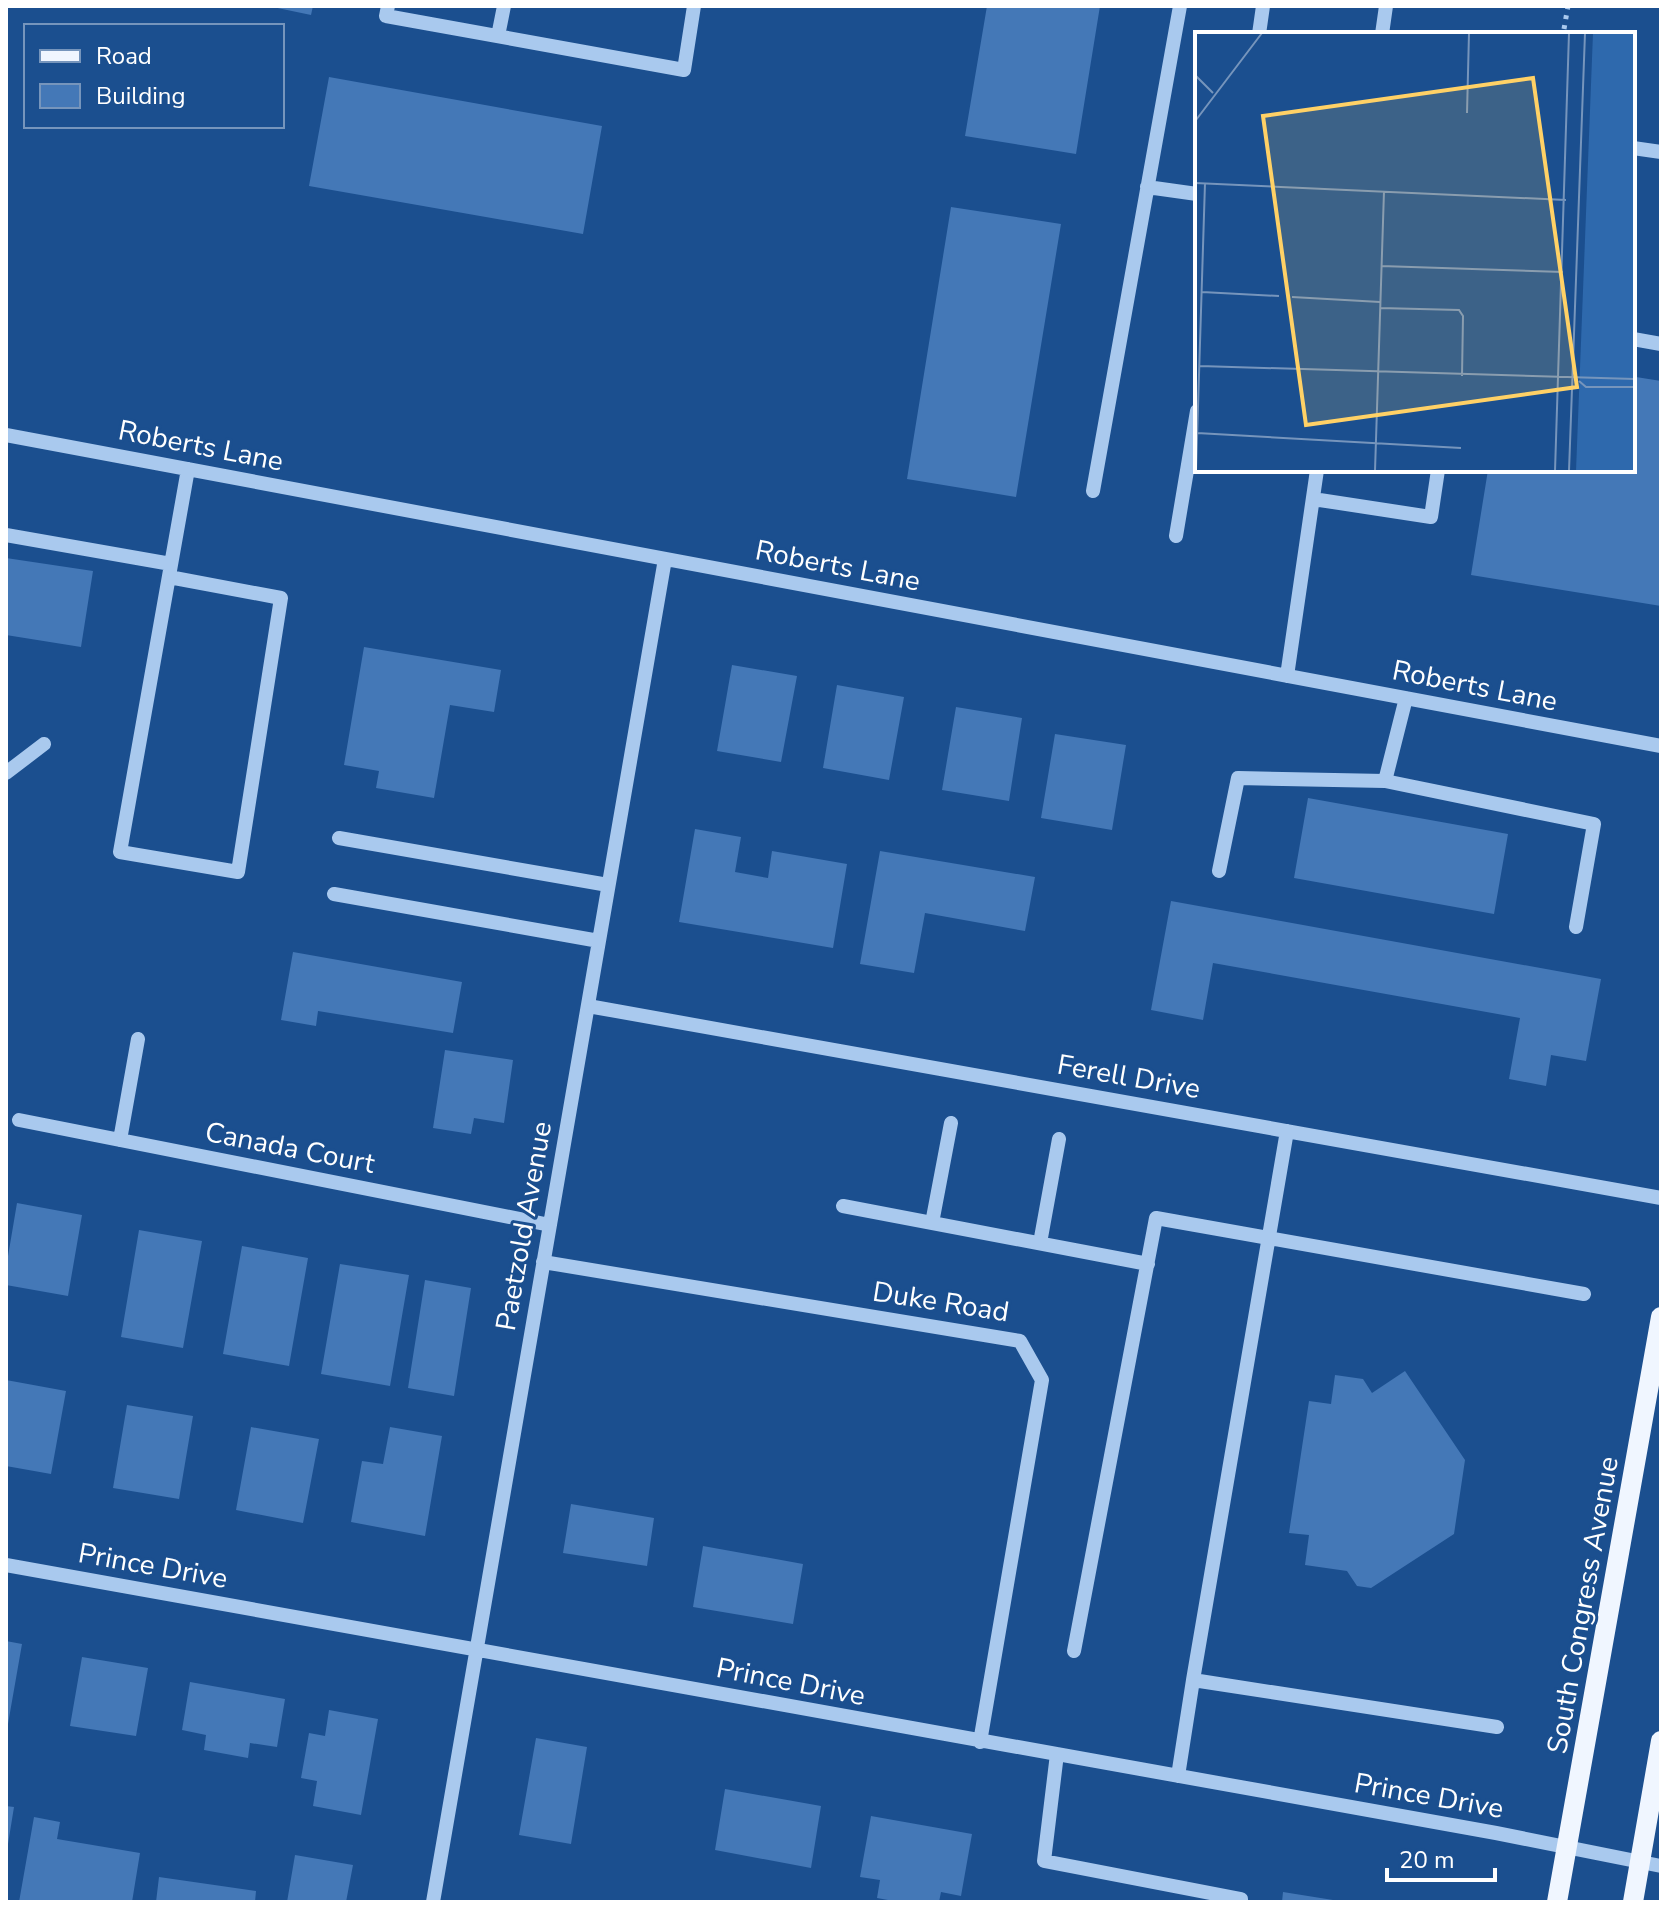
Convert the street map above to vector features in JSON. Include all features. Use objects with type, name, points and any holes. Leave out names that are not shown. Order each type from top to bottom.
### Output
[{"type":"main road","name":"South Congress Avenue","points":[[1557,1902],[1661,1317]]},
{"type":"main road","points":[[1633,1902],[1661,1741]]},
{"type":"street","points":[[388,6],[386,16],[684,70],[694,6]]},
{"type":"street","points":[[498,36],[504,6]]},
{"type":"street","points":[[1093,491],[1180,6]]},
{"type":"street","points":[[1259,32],[1263,6]]},
{"type":"street","points":[[1382,32],[1386,6]]},
{"type":"street","points":[[1635,148],[1661,152]]},
{"type":"street","points":[[1147,187],[1195,194]]},
{"type":"street","points":[[1635,339],[1661,344]]},
{"type":"street","points":[[1176,536],[1195,423]]},
{"type":"street","name":"Roberts Lane","points":[[6,435],[1661,746]]},
{"type":"street","points":[[6,535],[170,570],[281,598],[238,872],[120,852],[170,570],[188,469]]},
{"type":"street","points":[[1287,676],[1317,472]]},
{"type":"street","points":[[1313,499],[1431,517],[1438,472]]},
{"type":"street","name":"Paetzold Avenue","points":[[433,1902],[665,559]]},
{"type":"street","points":[[1385,781],[1406,698]]},
{"type":"street","points":[[6,773],[44,744]]},
{"type":"street","points":[[1219,871],[1238,778],[1385,781],[1594,824],[1576,927]]},
{"type":"street","points":[[339,838],[608,885]]},
{"type":"street","points":[[334,894],[599,941]]},
{"type":"street","name":"Ferell Drive","points":[[588,1006],[1661,1198]]},
{"type":"street","points":[[120,1140],[138,1039]]},
{"type":"street","name":"Canada Court","points":[[19,1120],[550,1225]]},
{"type":"street","points":[[932,1223],[951,1123]]},
{"type":"street","points":[[1178,1776],[1287,1131]]},
{"type":"street","points":[[1040,1243],[1059,1139]]},
{"type":"street","points":[[843,1206],[1148,1264]]},
{"type":"street","points":[[1074,1651],[1156,1218],[1584,1294]]},
{"type":"street","name":"Duke Road","points":[[543,1262],[1020,1341],[1042,1380],[980,1742]]},
{"type":"street","name":"Prince Drive","points":[[6,1565],[1661,1866]]},
{"type":"street","points":[[1193,1680],[1497,1727]]},
{"type":"street","points":[[1057,1754],[1044,1861],[1241,1899]]},
{"type":"path","points":[[1564,29],[1568,6]]},
{"type":"building","points":[[268,6],[313,6],[311,15]]},
{"type":"building","points":[[987,6],[1100,6],[1076,154],[965,136]]},
{"type":"building","points":[[329,77],[602,126],[583,234],[309,186]]},
{"type":"building","points":[[951,207],[1061,224],[1016,497],[907,479]]},
{"type":"building","points":[[1635,371],[1636,377],[1661,381],[1661,606],[1471,575],[1488,472],[1635,472]]},
{"type":"building","points":[[6,558],[93,571],[81,647],[6,635]]},
{"type":"building","points":[[364,647],[501,670],[494,712],[450,705],[434,798],[376,788],[379,771],[344,765]]},
{"type":"building","points":[[732,665],[797,676],[781,762],[717,751]]},
{"type":"building","points":[[837,685],[904,697],[889,780],[823,768]]},
{"type":"building","points":[[956,707],[1022,718],[1009,801],[942,790]]},
{"type":"building","points":[[1055,734],[1126,745],[1112,830],[1041,818]]},
{"type":"building","points":[[1308,798],[1508,834],[1494,914],[1294,878]]},
{"type":"building","points":[[695,829],[741,837],[735,872],[768,878],[772,851],[847,864],[833,948],[679,922]]},
{"type":"building","points":[[880,851],[1035,877],[1025,931],[925,913],[914,973],[860,964]]},
{"type":"building","points":[[1171,901],[1601,979],[1586,1061],[1551,1055],[1546,1086],[1509,1079],[1520,1018],[1213,963],[1203,1020],[1151,1010]]},
{"type":"building","points":[[293,952],[462,982],[453,1033],[318,1011],[316,1026],[281,1020]]},
{"type":"building","points":[[445,1050],[513,1060],[504,1123],[474,1118],[471,1134],[433,1128]]},
{"type":"building","points":[[17,1203],[82,1215],[68,1296],[6,1285]]},
{"type":"building","points":[[139,1230],[202,1241],[183,1348],[121,1337]]},
{"type":"building","points":[[242,1246],[308,1258],[289,1366],[223,1354]]},
{"type":"building","points":[[340,1264],[409,1275],[390,1386],[321,1374]]},
{"type":"building","points":[[425,1280],[471,1288],[454,1396],[408,1388]]},
{"type":"building","points":[[1405,1371],[1465,1460],[1454,1534],[1371,1588],[1357,1586],[1347,1571],[1305,1565],[1309,1535],[1289,1533],[1309,1401],[1331,1404],[1335,1375],[1363,1379],[1372,1393]]},
{"type":"building","points":[[6,1380],[66,1391],[51,1474],[6,1466]]},
{"type":"building","points":[[127,1405],[193,1416],[179,1499],[113,1488]]},
{"type":"building","points":[[251,1427],[319,1439],[303,1523],[236,1510]]},
{"type":"building","points":[[390,1427],[442,1436],[425,1536],[351,1522],[362,1461],[383,1464]]},
{"type":"building","points":[[571,1504],[654,1518],[647,1566],[563,1553]]},
{"type":"building","points":[[703,1546],[803,1564],[793,1624],[693,1607]]},
{"type":"building","points":[[6,1641],[22,1644],[8,1724],[6,1724]]},
{"type":"building","points":[[82,1657],[148,1668],[136,1736],[70,1726]]},
{"type":"building","points":[[190,1682],[285,1699],[277,1747],[250,1743],[248,1758],[204,1750],[206,1735],[182,1730]]},
{"type":"building","points":[[329,1710],[378,1719],[361,1815],[313,1806],[317,1781],[301,1778],[309,1733],[325,1736]]},
{"type":"building","points":[[536,1738],[587,1747],[571,1844],[519,1835]]},
{"type":"building","points":[[725,1789],[821,1806],[811,1868],[715,1850]]},
{"type":"building","points":[[6,1806],[14,1807],[8,1844],[6,1844]]},
{"type":"building","points":[[871,1816],[972,1834],[961,1896],[941,1892],[939,1902],[899,1902],[877,1898],[880,1880],[860,1877]]},
{"type":"building","points":[[34,1817],[60,1822],[57,1839],[140,1853],[132,1902],[19,1902]]},
{"type":"building","points":[[295,1855],[353,1865],[346,1902],[287,1902]]},
{"type":"building","points":[[159,1877],[256,1891],[255,1902],[156,1902]]},
{"type":"building","points":[[1283,1892],[1333,1900],[1333,1902],[1282,1902]]}]
